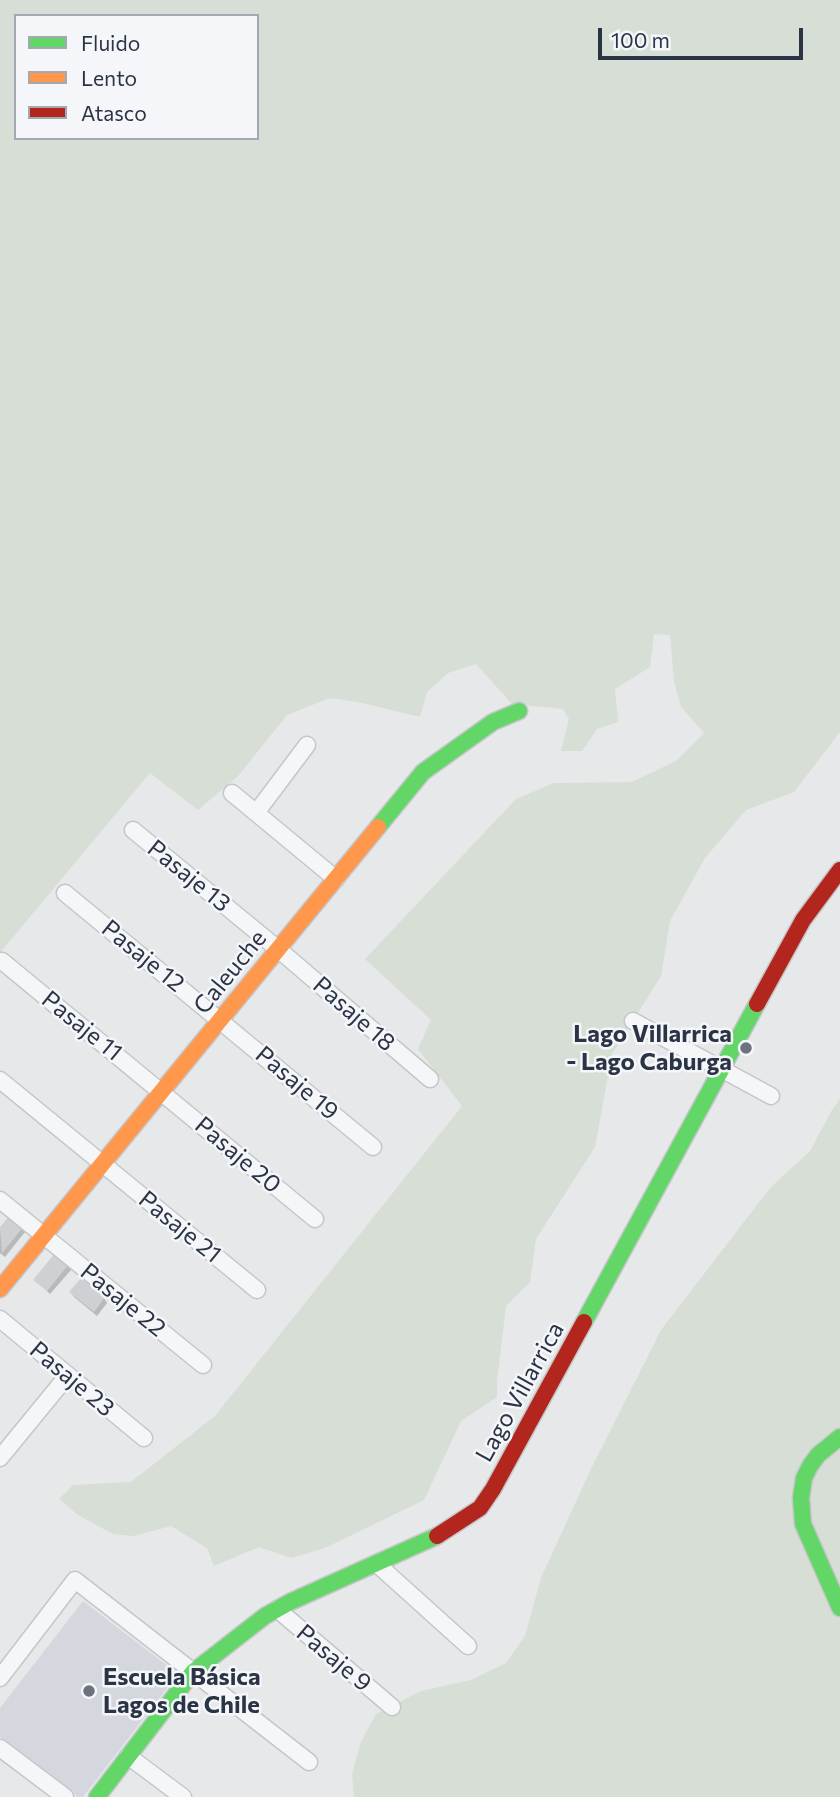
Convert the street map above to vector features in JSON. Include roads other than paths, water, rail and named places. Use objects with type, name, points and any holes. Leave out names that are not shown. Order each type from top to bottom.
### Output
[{"type":"street","name":"Caleuche","points":[[0,1289],[423,772],[493,722],[519,711]]},
{"type":"street","points":[[256,813],[307,745]]},
{"type":"street","points":[[232,793],[335,878]]},
{"type":"street","name":"Pasaje 13","points":[[132,830],[278,948]]},
{"type":"street","name":"Lago Villarrica","points":[[97,1797],[193,1672],[277,1609],[457,1525],[471,1516],[488,1497],[803,920],[840,870]]},
{"type":"street","name":"Pasaje 12","points":[[65,893],[220,1020]]},
{"type":"street","name":"Pasaje 18","points":[[278,948],[430,1079]]},
{"type":"street","name":"Pasaje 11","points":[[2,961],[161,1092]]},
{"type":"street","name":"Pasaje 19","points":[[220,1020],[373,1147]]},
{"type":"street","points":[[633,1021],[771,1096]]},
{"type":"street","name":"Pasaje 21","points":[[0,1080],[257,1290]]},
{"type":"street","name":"Pasaje 20","points":[[161,1092],[315,1219]]},
{"type":"street","points":[[0,1200],[44,1236]]},
{"type":"street","name":"Pasaje 22","points":[[44,1236],[203,1365]]},
{"type":"street","name":"Pasaje 23","points":[[0,1319],[144,1438]]},
{"type":"street","points":[[0,1458],[68,1375]]},
{"type":"street","points":[[840,1437],[818,1455],[810,1466],[804,1478],[801,1498],[803,1524],[840,1608]]},
{"type":"street","points":[[377,1564],[468,1646]]},
{"type":"street","points":[[0,1678],[75,1580],[309,1762]]},
{"type":"street","name":"Pasaje 9","points":[[277,1609],[392,1707]]},
{"type":"street","points":[[0,1748],[65,1797]]},
{"type":"street","points":[[128,1756],[183,1797]]},
{"type":"place","name":"Lago Villarrica - Lago Caburga","points":[[746,1048]]},
{"type":"place","name":"Escuela Básica Lagos de Chile","points":[[89,1691]]}]
